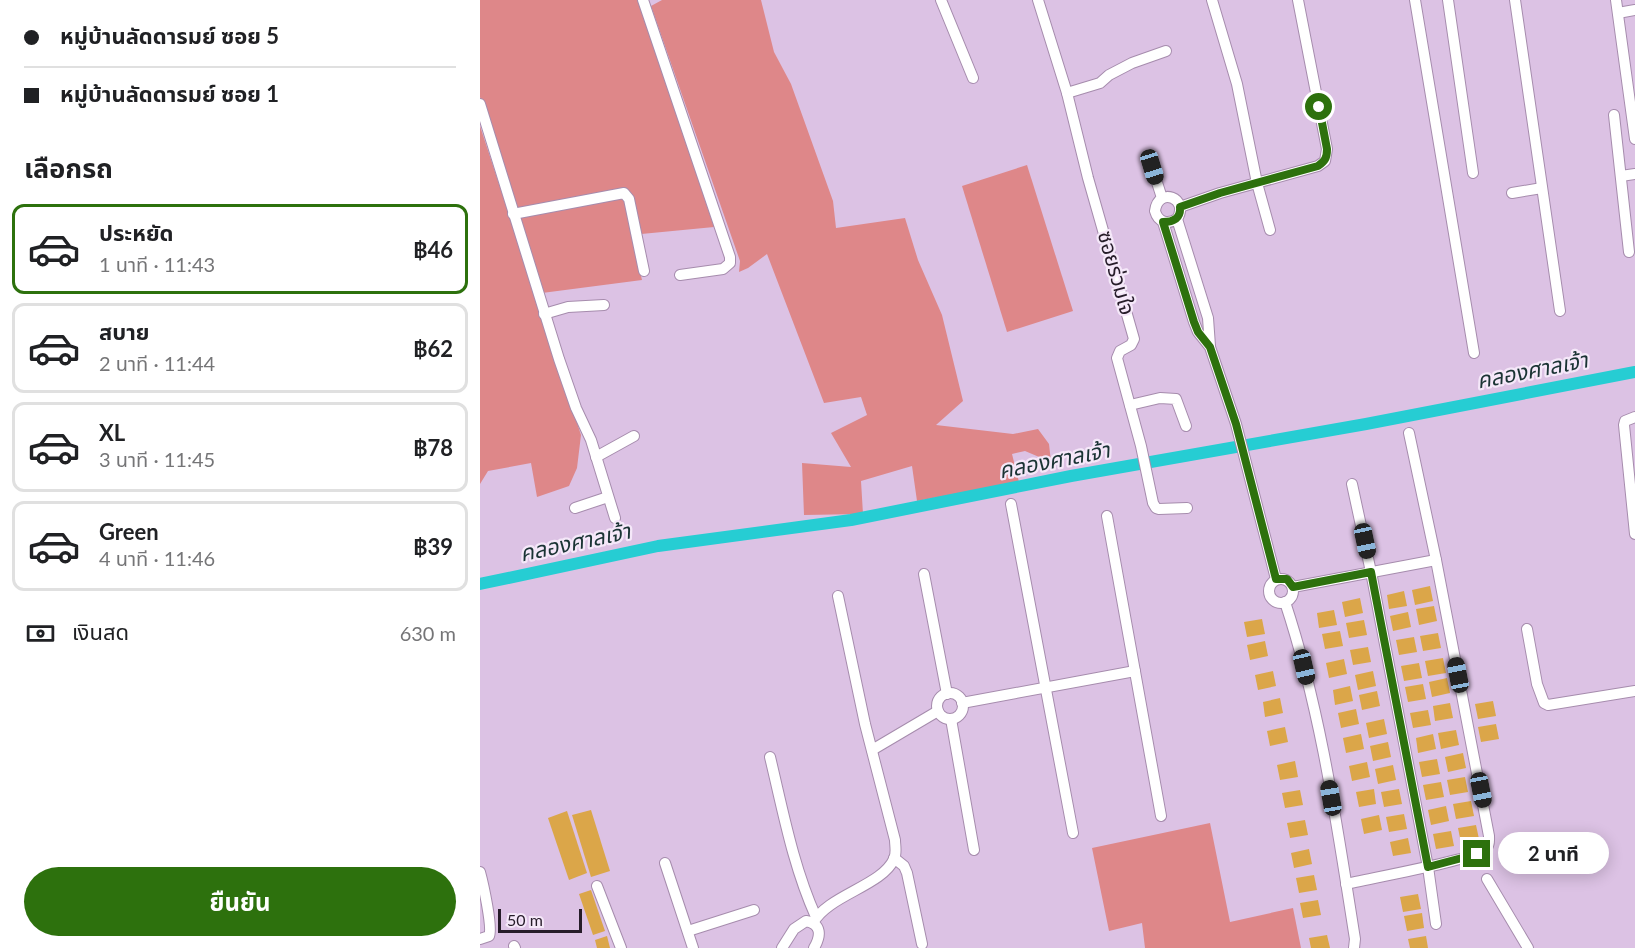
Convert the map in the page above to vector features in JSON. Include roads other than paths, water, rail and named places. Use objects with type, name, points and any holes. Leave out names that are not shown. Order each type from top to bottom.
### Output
[{"type":"street","points":[[643,0],[730,257],[730,263],[723,269],[680,275]]},
{"type":"street","points":[[941,0],[973,78]]},
{"type":"street","name":"ซอยร่วมใจ","points":[[1038,0],[1134,339],[1131,345],[1120,351],[1117,358],[1156,508],[1187,508]]},
{"type":"street","points":[[1212,0],[1237,84],[1257,183],[1270,230]]},
{"type":"street","points":[[1180,207],[1318,166],[1325,161],[1327,149],[1298,0]]},
{"type":"street","points":[[1415,0],[1474,353]]},
{"type":"street","points":[[1448,0],[1473,173]]},
{"type":"street","points":[[1515,0],[1560,310]]},
{"type":"street","points":[[1616,0],[1631,80],[1635,139]]},
{"type":"street","points":[[1618,13],[1635,10]]},
{"type":"street","points":[[1066,93],[1100,83],[1109,75],[1132,63],[1166,51]]},
{"type":"street","points":[[480,104],[544,314],[576,408],[588,431],[615,518]]},
{"type":"street","points":[[1614,115],[1629,252]]},
{"type":"street","points":[[1152,167],[1162,198]]},
{"type":"street","points":[[1621,176],[1635,174]]},
{"type":"street","points":[[1512,193],[1542,188]]},
{"type":"street","points":[[513,214],[624,193],[629,199],[644,271]]},
{"type":"street","points":[[1163,222],[1177,219],[1180,213],[1180,207],[1171,197],[1158,201],[1156,216],[1163,222],[1198,332],[1210,347]]},
{"type":"street","points":[[1177,219],[1208,318],[1210,347],[1236,424],[1276,579]]},
{"type":"street","points":[[544,314],[568,307],[604,305]]},
{"type":"street","points":[[1130,405],[1160,398],[1176,399],[1186,426]]},
{"type":"street","points":[[1635,417],[1625,421],[1624,425],[1635,534]]},
{"type":"street","points":[[1346,884],[1428,867],[1483,852],[1489,844],[1490,836],[1409,433]]},
{"type":"street","points":[[596,458],[634,436]]},
{"type":"street","points":[[1352,484],[1428,867],[1436,924]]},
{"type":"street","points":[[575,508],[608,497]]},
{"type":"street","points":[[1011,504],[1073,833]]},
{"type":"street","points":[[1107,516],[1161,816]]},
{"type":"street","points":[[1293,587],[1436,560]]},
{"type":"street","points":[[924,574],[947,694]]},
{"type":"street","points":[[1276,579],[1287,579],[1293,587],[1292,597],[1285,602],[1275,601],[1269,592],[1272,582],[1276,579]]},
{"type":"street","points":[[782,948],[798,924],[815,920],[829,906],[878,876],[894,858],[895,840],[872,750],[838,596]]},
{"type":"street","points":[[1285,602],[1300,650],[1312,702],[1346,884],[1355,939],[1354,948]]},
{"type":"street","points":[[1527,629],[1537,684],[1544,703],[1548,705],[1635,691]]},
{"type":"street","points":[[962,703],[1135,671]]},
{"type":"street","points":[[947,694],[956,696],[962,703]]},
{"type":"street","points":[[947,694],[938,702],[938,711],[943,717],[951,719],[960,714],[962,703]]},
{"type":"street","points":[[872,750],[938,711]]},
{"type":"street","points":[[951,719],[974,850]]},
{"type":"street","points":[[770,758],[792,851],[819,929],[819,937],[825,948]]},
{"type":"street","points":[[894,858],[907,873],[922,944]]},
{"type":"street","points":[[665,863],[693,948]]},
{"type":"street","points":[[480,872],[492,929],[489,936],[480,939]]},
{"type":"street","points":[[1487,879],[1528,948]]},
{"type":"street","points":[[597,886],[621,948]]},
{"type":"street","points":[[688,931],[754,910]]},
{"type":"street","points":[[813,948],[819,937]]},
{"type":"waterway","name":"คลองศาลเจ้า","points":[[480,584],[658,546],[851,520],[1071,476],[1366,424],[1635,372]]}]
